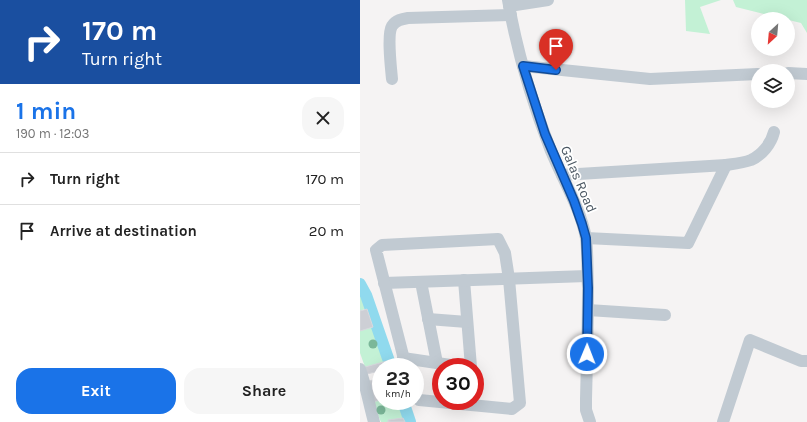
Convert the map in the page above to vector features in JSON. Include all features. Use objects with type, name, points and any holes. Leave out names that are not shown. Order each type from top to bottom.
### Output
[{"type":"street","points":[[392,79],[389,37],[393,24],[397,21],[408,18],[509,7],[548,0]]},
{"type":"street","name":"Galas Road","points":[[509,7],[523,66],[545,134],[578,212],[586,238],[588,310],[586,410],[590,422]]},
{"type":"street","points":[[523,66],[650,79],[751,74]]},
{"type":"street","points":[[795,73],[807,74]]},
{"type":"street","points":[[562,174],[726,165],[751,160],[767,148],[771,142],[774,132]]},
{"type":"street","points":[[586,238],[688,243],[726,165]]},
{"type":"street","points":[[404,358],[376,250],[382,245],[498,239],[505,253],[509,279],[520,403],[512,409],[484,404]]},
{"type":"street","points":[[384,283],[587,276]]},
{"type":"street","points":[[464,280],[470,358]]},
{"type":"street","points":[[421,282],[436,358]]},
{"type":"street","points":[[588,310],[665,314]]},
{"type":"street","points":[[428,319],[467,322]]},
{"type":"street","points":[[723,422],[750,340],[801,361],[807,362]]},
{"type":"street","points":[[360,369],[365,384],[365,407],[374,422]]},
{"type":"green space","points":[[685,0],[721,0],[700,7],[710,34],[686,31]]},
{"type":"green space","points":[[733,0],[807,0],[807,33],[801,23],[795,22],[795,12],[756,12],[736,7]]},
{"type":"green space","points":[[360,283],[369,307],[360,311]]},
{"type":"green space","points":[[373,327],[386,358],[372,358],[372,365],[365,367],[360,353],[360,331]]},
{"type":"green space","points":[[375,410],[401,410],[403,418],[388,420],[388,422],[381,422]]},
{"type":"building","points":[[367,309],[373,327],[360,331],[360,311]]},
{"type":"building","points":[[372,365],[372,373],[367,374],[365,367]]},
{"type":"building","points":[[372,380],[372,402],[369,381]]},
{"type":"building","points":[[403,418],[405,422],[388,422],[388,420]]},
{"type":"waterway","points":[[360,284],[366,295],[388,358]]},
{"type":"waterway","points":[[406,410],[410,422]]},
{"type":"route","points":[[556,70],[523,66],[534,104],[552,153],[574,201],[586,238],[588,288],[587,354]]}]
